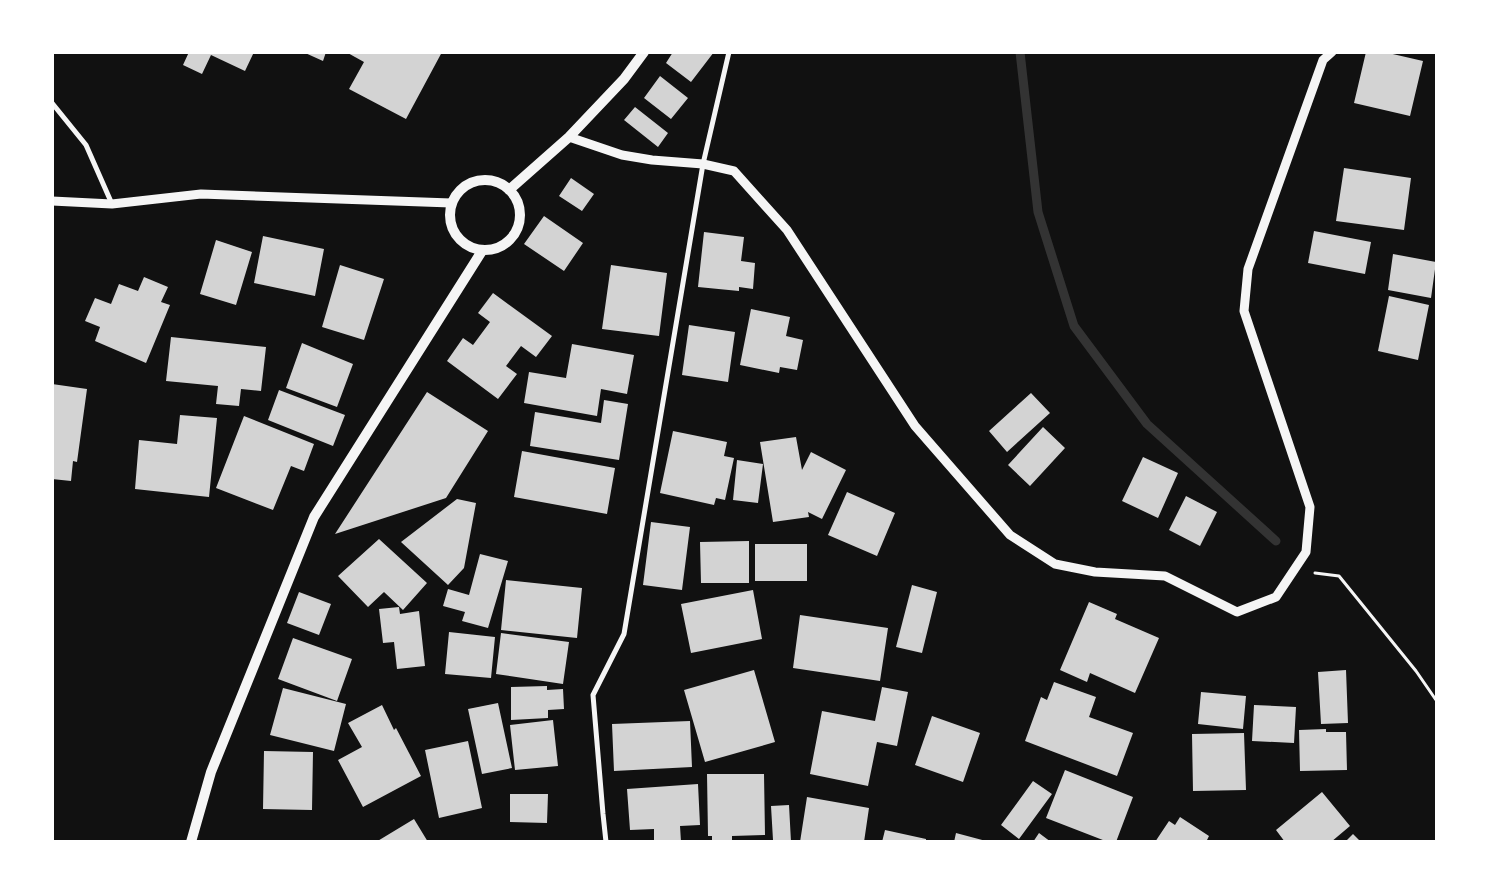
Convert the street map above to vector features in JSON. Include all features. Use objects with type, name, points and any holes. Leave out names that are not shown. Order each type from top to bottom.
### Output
[{"type":"main road","points":[[509,190],[569,137],[624,79],[644,52]]},
{"type":"main road","points":[[488,180],[499,183],[509,190],[516,199],[520,211],[519,224],[515,235],[506,244],[494,250],[482,251],[469,247],[459,240],[451,229],[449,216],[451,203],[456,193],[465,185],[476,181],[488,180]]},
{"type":"main road","points":[[191,842],[211,772],[314,517],[482,251]]},
{"type":"street","points":[[606,842],[593,695],[624,634],[703,164],[729,52]]},
{"type":"street","points":[[569,137],[622,155],[652,160],[703,164],[734,172],[787,230],[915,426],[1010,535],[1055,564],[1095,572],[1165,576],[1237,612],[1276,597],[1306,552],[1310,507],[1244,311],[1248,269],[1323,60],[1332,52]]},
{"type":"street","points":[[52,103],[86,145],[112,204]]},
{"type":"street","points":[[52,201],[112,204],[201,194],[451,203]]},
{"type":"path","points":[[1294,569],[1339,576],[1416,671],[1436,700]]},
{"type":"building","points":[[189,52],[254,52],[245,71],[211,55],[202,74],[183,65]]},
{"type":"building","points":[[303,52],[326,52],[323,61]]},
{"type":"building","points":[[346,52],[442,52],[406,119],[349,89],[364,62]]},
{"type":"building","points":[[673,52],[714,52],[691,82],[666,63]]},
{"type":"building","points":[[1366,52],[1384,52],[1423,61],[1410,116],[1354,103]]},
{"type":"building","points":[[660,76],[688,98],[671,119],[644,98]]},
{"type":"building","points":[[635,107],[668,133],[658,147],[624,120]]},
{"type":"building","points":[[1344,168],[1411,178],[1404,230],[1336,221]]},
{"type":"building","points":[[571,178],[594,194],[582,211],[559,196]]},
{"type":"building","points":[[544,216],[583,243],[564,271],[524,244]]},
{"type":"building","points":[[1314,231],[1371,242],[1365,274],[1308,263]]},
{"type":"building","points":[[704,232],[744,237],[741,261],[755,263],[753,289],[739,287],[739,291],[698,287]]},
{"type":"building","points":[[263,236],[324,249],[315,296],[254,283]]},
{"type":"building","points":[[216,240],[252,252],[236,305],[200,294]]},
{"type":"building","points":[[1393,254],[1436,262],[1431,298],[1388,290]]},
{"type":"building","points":[[340,265],[384,279],[364,340],[322,327]]},
{"type":"building","points":[[611,265],[667,273],[659,336],[602,329]]},
{"type":"building","points":[[144,277],[168,287],[161,302],[170,305],[146,363],[95,341],[100,327],[85,321],[95,298],[111,304],[119,284],[138,291]]},
{"type":"building","points":[[493,293],[552,336],[536,357],[521,346],[506,366],[517,374],[498,399],[447,361],[463,338],[473,345],[490,322],[478,313]]},
{"type":"building","points":[[1389,296],[1429,305],[1418,360],[1378,351]]},
{"type":"building","points":[[751,309],[790,317],[786,336],[803,340],[797,370],[780,367],[779,373],[740,365]]},
{"type":"building","points":[[689,325],[735,332],[728,382],[682,375]]},
{"type":"building","points":[[171,337],[266,347],[261,391],[241,389],[239,406],[216,404],[218,386],[166,381]]},
{"type":"building","points":[[302,343],[353,364],[337,407],[286,388]]},
{"type":"building","points":[[572,344],[634,355],[627,394],[601,389],[597,416],[524,403],[529,372],[566,378]]},
{"type":"building","points":[[52,384],[87,389],[77,462],[73,461],[71,481],[52,479]]},
{"type":"building","points":[[279,390],[345,415],[333,446],[268,420]]},
{"type":"building","points":[[427,392],[488,431],[446,498],[335,534]]},
{"type":"building","points":[[1031,393],[1050,413],[1007,452],[989,431]]},
{"type":"building","points":[[604,400],[628,404],[619,460],[530,446],[535,412],[601,423]]},
{"type":"building","points":[[180,415],[217,418],[209,497],[135,489],[139,440],[177,444]]},
{"type":"building","points":[[244,416],[314,444],[304,471],[291,466],[273,510],[216,488]]},
{"type":"building","points":[[1043,427],[1065,448],[1030,486],[1008,465]]},
{"type":"building","points":[[673,431],[727,442],[724,456],[734,458],[725,500],[716,498],[714,505],[660,493]]},
{"type":"building","points":[[796,437],[802,470],[811,452],[846,470],[822,519],[808,512],[809,517],[773,522],[760,442]]},
{"type":"building","points":[[522,451],[615,468],[607,514],[514,497]]},
{"type":"building","points":[[1143,457],[1178,473],[1158,518],[1122,501]]},
{"type":"building","points":[[737,460],[763,464],[758,503],[733,500]]},
{"type":"building","points":[[847,492],[895,513],[877,556],[828,535]]},
{"type":"building","points":[[1186,496],[1217,512],[1200,546],[1169,530]]},
{"type":"building","points":[[457,499],[476,503],[464,568],[448,585],[401,542]]},
{"type":"building","points":[[651,522],[690,527],[682,590],[643,585]]},
{"type":"building","points":[[379,539],[427,583],[403,610],[384,592],[368,607],[338,576]]},
{"type":"building","points":[[749,541],[749,583],[701,583],[700,542]]},
{"type":"building","points":[[755,544],[807,544],[807,581],[755,581]]},
{"type":"building","points":[[480,554],[508,561],[488,628],[462,621],[465,612],[443,606],[448,589],[469,595]]},
{"type":"building","points":[[506,580],[582,588],[577,638],[501,630]]},
{"type":"building","points":[[912,585],[937,592],[922,653],[896,647]]},
{"type":"building","points":[[753,590],[762,639],[691,653],[681,604]]},
{"type":"building","points":[[299,592],[331,604],[319,635],[287,623]]},
{"type":"building","points":[[1089,602],[1117,614],[1115,619],[1159,638],[1135,693],[1090,673],[1087,682],[1060,670]]},
{"type":"building","points":[[399,607],[400,614],[419,611],[425,666],[397,669],[394,642],[383,643],[379,609]]},
{"type":"building","points":[[800,615],[888,628],[880,681],[793,668]]},
{"type":"building","points":[[449,632],[495,637],[491,678],[445,674]]},
{"type":"building","points":[[501,633],[569,642],[563,684],[496,674]]},
{"type":"building","points":[[293,638],[352,659],[337,701],[278,679]]},
{"type":"building","points":[[754,670],[775,742],[705,762],[684,690]]},
{"type":"building","points":[[1346,670],[1348,723],[1321,724],[1318,672]]},
{"type":"building","points":[[1054,682],[1096,697],[1089,717],[1133,733],[1117,776],[1025,741],[1041,697],[1047,700]]},
{"type":"building","points":[[547,686],[547,690],[563,689],[564,709],[548,710],[548,718],[511,720],[511,687]]},
{"type":"building","points":[[882,687],[908,692],[897,746],[877,742],[868,786],[810,774],[822,711],[875,721]]},
{"type":"building","points":[[283,688],[346,704],[334,751],[270,735]]},
{"type":"building","points":[[1201,692],[1246,696],[1243,729],[1198,724]]},
{"type":"building","points":[[498,703],[512,768],[482,774],[468,709]]},
{"type":"building","points":[[382,705],[394,730],[396,728],[421,776],[363,807],[338,760],[362,747],[348,723]]},
{"type":"building","points":[[1254,705],[1296,707],[1294,743],[1252,741]]},
{"type":"building","points":[[932,716],[980,733],[963,782],[915,765]]},
{"type":"building","points":[[553,720],[558,766],[515,770],[510,725]]},
{"type":"building","points":[[690,721],[692,767],[614,771],[612,724]]},
{"type":"building","points":[[1326,729],[1326,732],[1346,732],[1347,770],[1300,771],[1299,730]]},
{"type":"building","points":[[1244,733],[1246,790],[1193,791],[1192,734]]},
{"type":"building","points":[[468,741],[482,808],[439,818],[425,750]]},
{"type":"building","points":[[264,751],[313,752],[312,810],[263,809]]},
{"type":"building","points":[[1065,770],[1133,797],[1116,842],[1108,842],[1046,818]]},
{"type":"building","points":[[707,774],[764,774],[765,835],[732,836],[732,842],[712,842],[712,836],[708,836]]},
{"type":"building","points":[[1033,781],[1052,794],[1019,839],[1001,825]]},
{"type":"building","points":[[698,784],[700,825],[680,826],[681,842],[654,842],[654,829],[630,830],[627,789]]},
{"type":"building","points":[[1322,792],[1350,826],[1331,842],[1285,842],[1276,830]]},
{"type":"building","points":[[510,794],[548,794],[547,823],[510,822]]},
{"type":"building","points":[[807,797],[869,808],[864,842],[800,842]]},
{"type":"building","points":[[789,805],[791,842],[768,842],[768,840],[773,840],[771,806]]},
{"type":"building","points":[[1180,817],[1209,836],[1206,842],[1155,842],[1169,821],[1175,825]]},
{"type":"building","points":[[414,819],[428,842],[376,842]]},
{"type":"building","points":[[885,830],[926,839],[926,842],[882,842]]},
{"type":"building","points":[[956,833],[986,841],[954,842]]},
{"type":"building","points":[[1039,833],[1051,842],[1033,842]]},
{"type":"building","points":[[1353,834],[1361,842],[1345,842]]},
{"type":"waterway","points":[[1020,52],[1038,212],[1074,326],[1147,424],[1276,541]]}]
